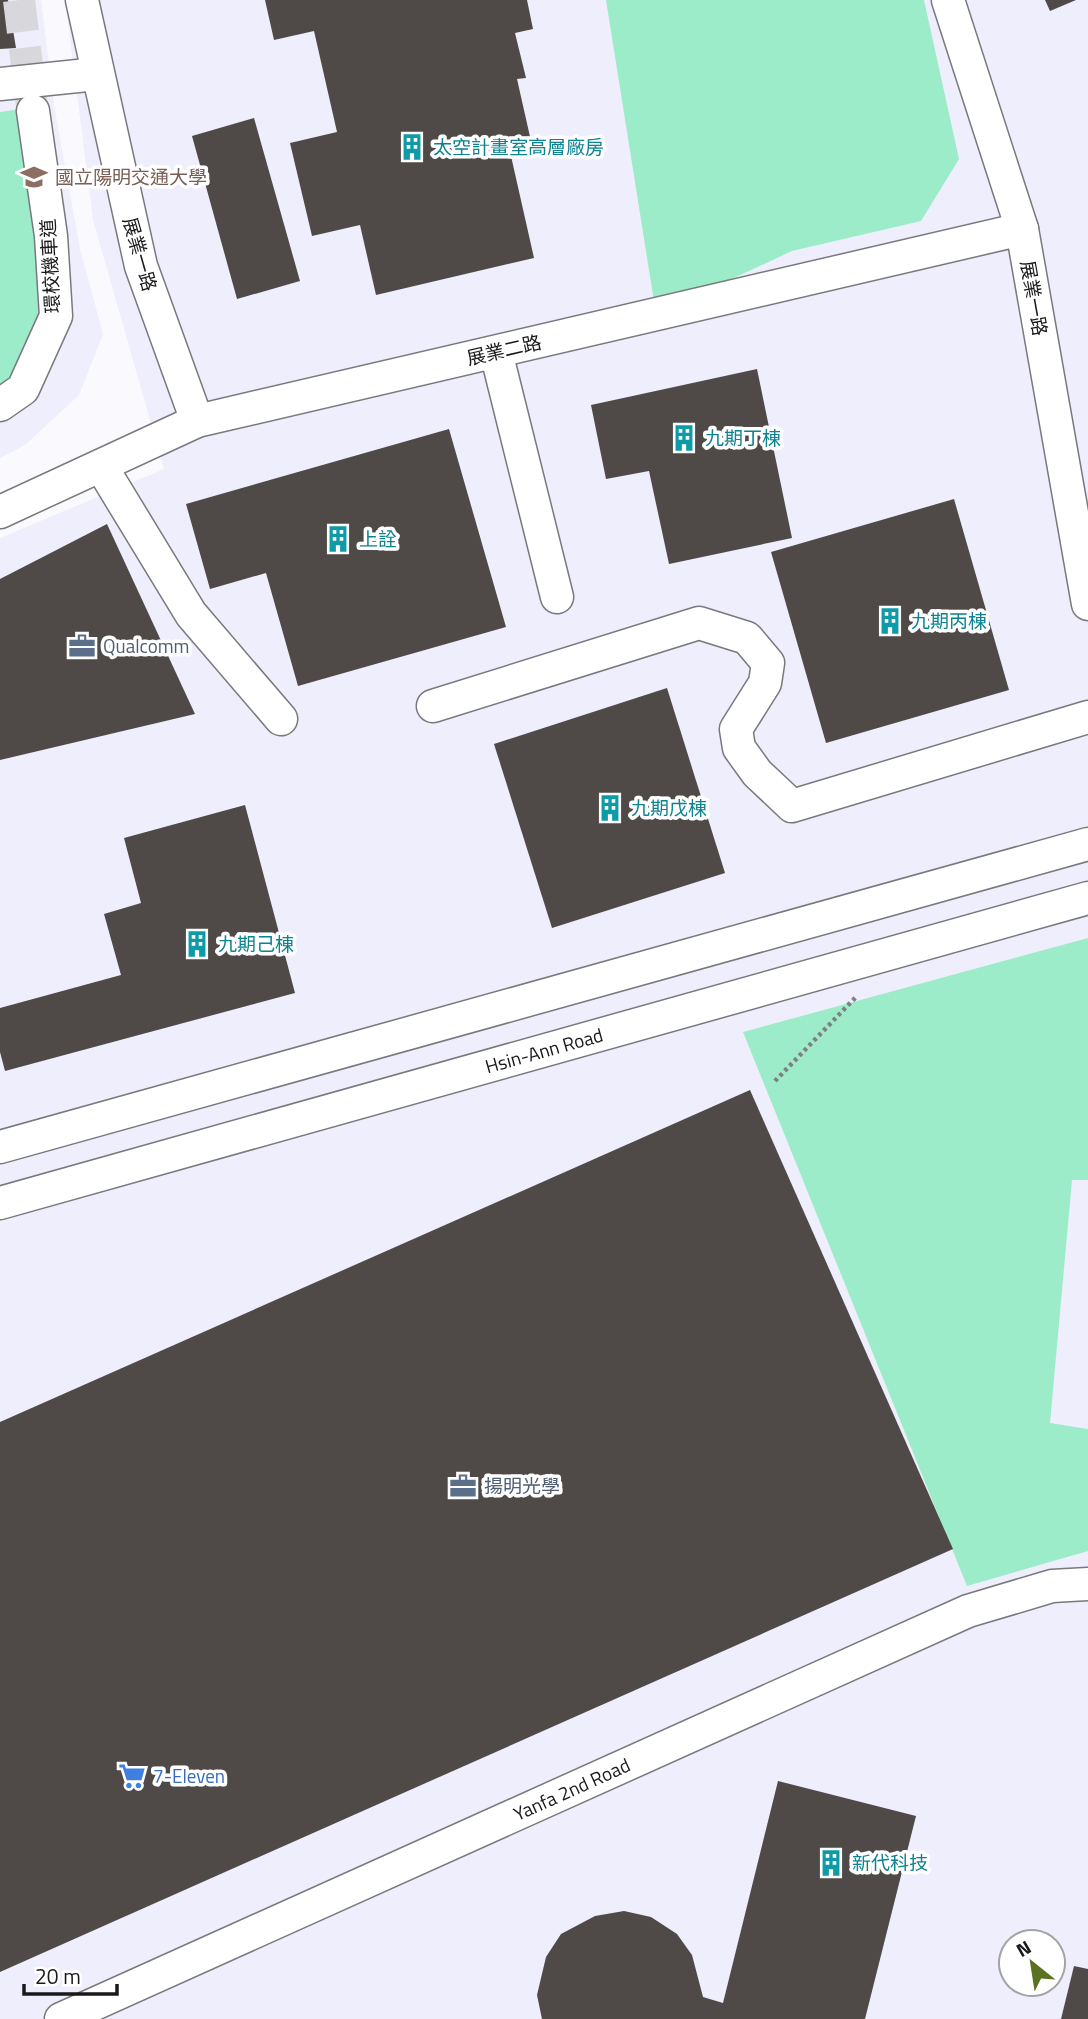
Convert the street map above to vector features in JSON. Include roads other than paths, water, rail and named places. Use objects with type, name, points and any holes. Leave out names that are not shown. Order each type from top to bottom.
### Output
[{"type":"street","name":"展業一路","points":[[82,0],[141,266],[197,421]]},
{"type":"street","name":"展業一路","points":[[948,0],[1022,229],[1088,604]]},
{"type":"street","points":[[0,84],[97,74]]},
{"type":"street","name":"環校機車道","points":[[0,405],[23,389],[56,316],[51,236],[33,111]]},
{"type":"street","name":"展業二路","points":[[0,512],[197,421],[1022,229]]},
{"type":"street","points":[[496,352],[557,597]]},
{"type":"street","points":[[101,466],[191,614],[281,719]]},
{"type":"street","points":[[433,706],[699,623],[747,638],[768,663],[765,683],[736,729],[738,748],[757,773],[792,806],[1088,717]]},
{"type":"street","points":[[0,1147],[1088,844]]},
{"type":"street","name":"Hsin-Ann Road","points":[[0,1203],[1088,898]]},
{"type":"street","name":"Yanfa 2nd Road","points":[[61,2019],[968,1611],[1052,1586],[1088,1584]]},
{"type":"tunnel","points":[[19,0],[32,106]]},
{"type":"place","name":"太空計畫室高層廠房","points":[[412,147]]},
{"type":"place","name":"國立陽明交通大學","points":[[34,177]]},
{"type":"place","name":"九期丁棟","points":[[684,438]]},
{"type":"place","name":"上詮","points":[[338,539]]},
{"type":"place","name":"九期丙棟","points":[[890,621]]},
{"type":"place","name":"Qualcomm","points":[[82,646]]},
{"type":"place","name":"九期戊棟","points":[[610,808]]},
{"type":"place","name":"九期己棟","points":[[197,944]]},
{"type":"place","name":"揚明光學","points":[[463,1486]]},
{"type":"place","name":"7-Eleven","points":[[132,1776]]},
{"type":"place","name":"新代科技","points":[[831,1863]]}]
